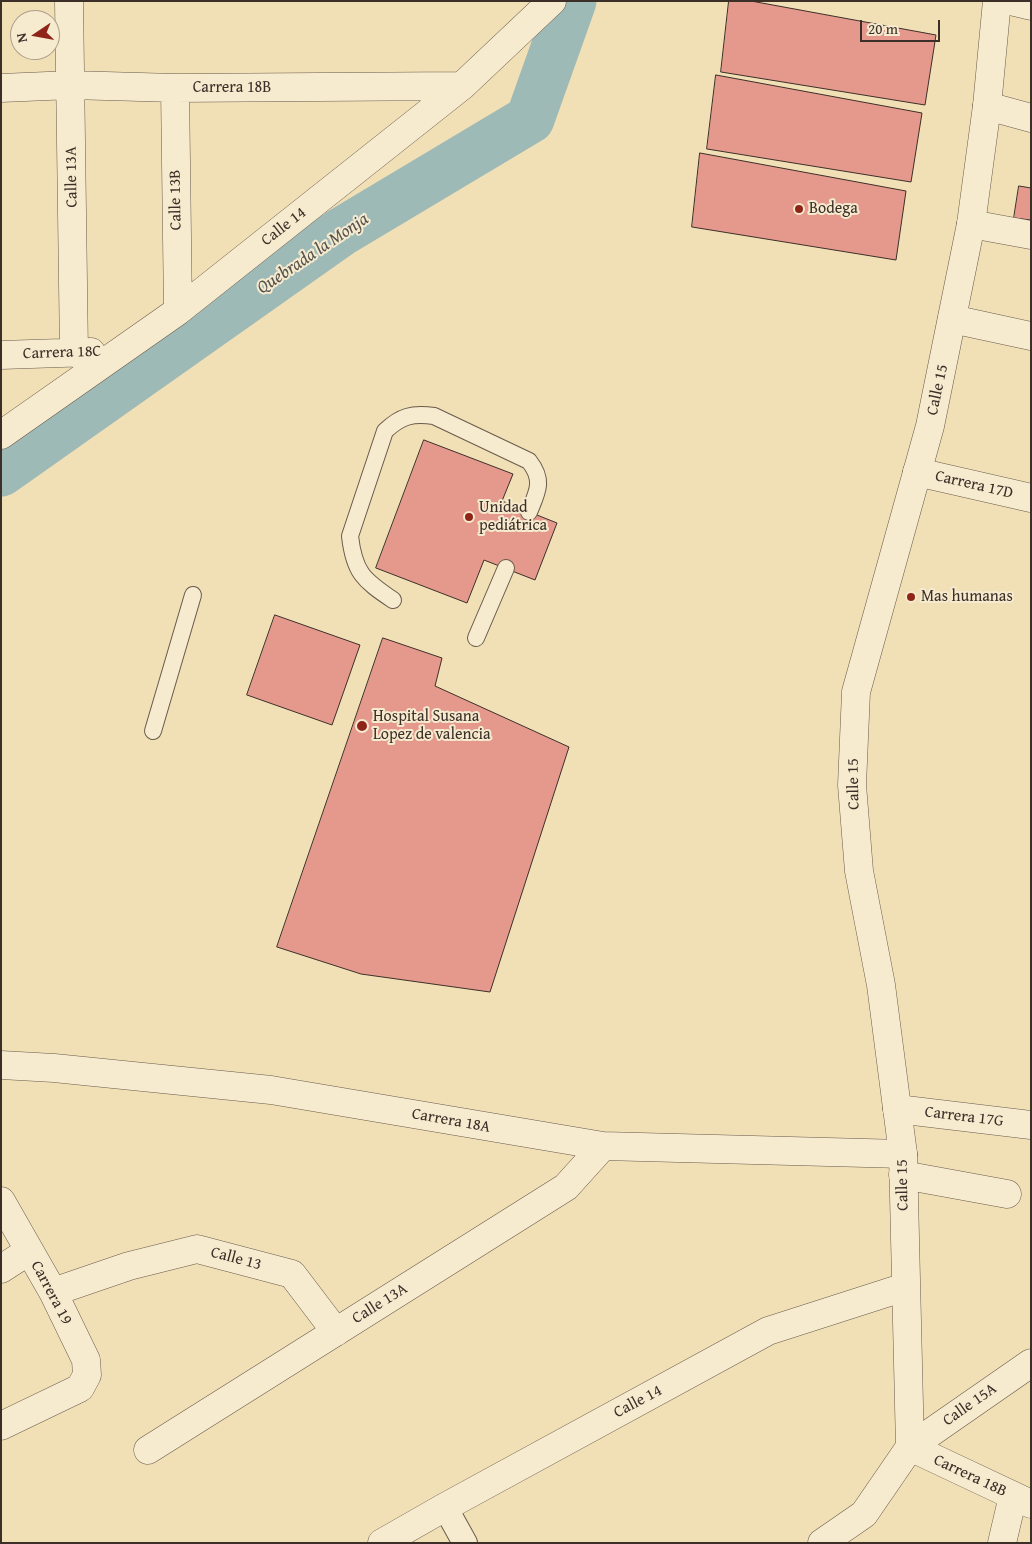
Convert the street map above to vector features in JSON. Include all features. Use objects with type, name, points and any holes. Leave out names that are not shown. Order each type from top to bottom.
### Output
[{"type":"street","name":"Calle 13A","points":[[69,1],[74,353]]},
{"type":"street","name":"Calle 14","points":[[1,435],[178,311],[462,86],[552,1]]},
{"type":"street","name":"Calle 15","points":[[910,1447],[903,1165],[881,984],[858,871],[852,785],[856,692],[930,426],[952,319],[971,224],[987,106],[998,1]]},
{"type":"street","points":[[1010,1],[1031,6]]},
{"type":"street","name":"Carrera 18B","points":[[1,88],[71,85],[175,88],[462,86]]},
{"type":"street","name":"Calle 13B","points":[[175,88],[178,311]]},
{"type":"street","points":[[987,106],[1031,118]]},
{"type":"street","points":[[971,224],[1031,235]]},
{"type":"street","points":[[952,319],[1031,336]]},
{"type":"street","name":"Carrera 18C","points":[[1,354],[122,351]]},
{"type":"street","name":"Carrera 17D","points":[[918,472],[1031,498]]},
{"type":"street","name":"Carrera 18A","points":[[1,1065],[54,1068],[271,1090],[603,1146],[903,1165],[1007,1194]]},
{"type":"street","name":"Carrera 17G","points":[[897,1109],[1031,1125]]},
{"type":"street","name":"Calle 13A","points":[[148,1450],[566,1187],[603,1146]]},
{"type":"street","name":"Carrera 19","points":[[1,1201],[53,1292],[86,1360],[87,1375],[80,1388],[1,1426]]},
{"type":"street","name":"Calle 13","points":[[53,1292],[129,1266],[197,1249],[292,1274],[336,1332]]},
{"type":"street","points":[[1,1270],[29,1251]]},
{"type":"street","name":"Calle 14","points":[[382,1543],[445,1506],[768,1332],[905,1287]]},
{"type":"street","name":"Calle 15A","points":[[910,1447],[1031,1363]]},
{"type":"street","name":"Carrera 18B","points":[[910,1447],[1022,1500]]},
{"type":"street","points":[[822,1543],[864,1514],[910,1447]]},
{"type":"street","points":[[1002,1543],[1022,1500]]},
{"type":"street","points":[[445,1506],[465,1543]]},
{"type":"lane","points":[[393,600],[370,585],[359,571],[352,554],[350,536],[385,431],[395,422],[408,416],[421,414],[434,416],[529,461],[536,469],[539,480],[539,490],[529,512]]},
{"type":"lane","points":[[476,638],[506,568]]},
{"type":"lane","points":[[154,731],[193,595]]},
{"type":"building","points":[[729,1],[751,1],[936,35],[925,105],[721,72]]},
{"type":"building","name":"Bodega","points":[[716,75],[922,113],[911,182],[707,149]]},
{"type":"building","name":"Bodega","points":[[700,153],[906,191],[896,260],[692,227]]},
{"type":"building","points":[[1019,186],[1031,188],[1031,220],[1014,218]]},
{"type":"building","name":"Unidad pediátrica","points":[[424,440],[513,474],[502,501],[557,523],[535,580],[484,560],[467,603],[376,568]]},
{"type":"building","points":[[275,615],[360,645],[332,725],[247,695]]},
{"type":"building","name":"Hospital Susana Lopez de valencia","points":[[383,638],[442,658],[435,686],[569,747],[490,992],[361,974],[277,947]]},
{"type":"waterway","name":"Quebrada la Monja","points":[[1,472],[341,232],[530,119],[572,1]]},
{"type":"place","name":"Bodega","points":[[799,209]]},
{"type":"place","name":"Unidad pediátrica","points":[[469,517]]},
{"type":"place","name":"Mas humanas","points":[[911,597]]},
{"type":"place","name":"Hospital Susana Lopez de valencia","points":[[362,726]]}]
